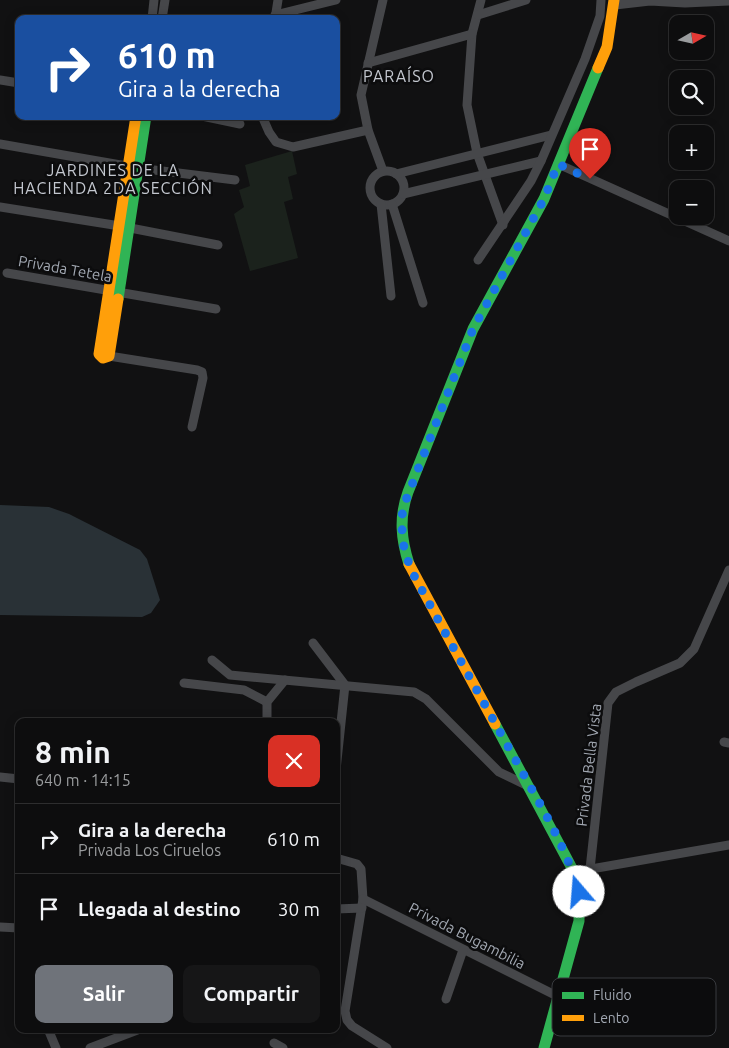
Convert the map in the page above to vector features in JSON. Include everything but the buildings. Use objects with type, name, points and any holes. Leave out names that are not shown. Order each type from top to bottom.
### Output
[{"type":"main road","points":[[564,978],[579,921],[579,892],[574,872],[530,787],[411,570],[404,548],[401,519],[411,485],[473,329],[544,199],[607,47],[614,2]]},
{"type":"main road","points":[[109,356],[103,358],[99,354],[114,291],[133,167],[136,120]]},
{"type":"main road","points":[[133,167],[145,120]]},
{"type":"main road","points":[[544,1048],[552,1021]]},
{"type":"street","points":[[152,15],[154,0]]},
{"type":"street","points":[[163,15],[165,0]]},
{"type":"street","points":[[275,15],[278,0]]},
{"type":"street","points":[[282,15],[336,0]]},
{"type":"street","points":[[383,0],[361,95],[368,130],[383,171]]},
{"type":"street","points":[[481,0],[472,34],[467,104],[477,154],[503,224]]},
{"type":"street","points":[[478,15],[526,0]]},
{"type":"street","points":[[478,260],[531,181],[541,161],[585,59],[600,16],[600,0]]},
{"type":"street","points":[[614,2],[729,1]]},
{"type":"street","points":[[368,63],[472,34]]},
{"type":"street","points":[[0,80],[15,82]]},
{"type":"street","points":[[221,120],[240,124]]},
{"type":"street","points":[[264,120],[276,142],[293,147],[368,130]]},
{"type":"street","points":[[541,161],[403,194],[392,204],[381,204],[371,194],[372,180],[383,171],[396,174],[551,135]]},
{"type":"street","points":[[0,144],[133,167],[235,180]]},
{"type":"street","points":[[558,164],[729,241]]},
{"type":"street","points":[[396,174],[402,180],[403,194]]},
{"type":"street","points":[[381,204],[391,296]]},
{"type":"street","points":[[392,204],[423,303]]},
{"type":"street","points":[[0,208],[124,227],[218,245]]},
{"type":"street","name":"Privada Tetela","points":[[7,273],[216,309]]},
{"type":"street","points":[[109,356],[202,372],[203,378],[192,427]]},
{"type":"street","name":"Privada Bella Vista","points":[[590,869],[608,703],[616,692],[680,664],[694,649],[729,570]]},
{"type":"street","points":[[313,642],[344,686],[340,728]]},
{"type":"street","points":[[212,660],[230,675],[414,692],[426,699],[499,772],[530,787]]},
{"type":"street","points":[[267,718],[266,702],[285,680]]},
{"type":"street","points":[[184,683],[244,690],[266,702]]},
{"type":"street","points":[[0,777],[15,779]]},
{"type":"street","points":[[574,872],[729,845]]},
{"type":"street","points":[[340,859],[357,864],[361,869],[362,903],[345,1011],[347,1020],[352,1026],[387,1048]]},
{"type":"street","points":[[340,908],[362,903]]},
{"type":"street","name":"Privada Bugambilia","points":[[362,903],[552,994]]},
{"type":"street","points":[[0,927],[15,927]]},
{"type":"street","points":[[446,999],[463,950]]},
{"type":"street","points":[[50,1033],[56,1048]]},
{"type":"street","points":[[90,1048],[129,1033]]},
{"type":"shaded area","points":[[292,151],[297,174],[288,177],[293,199],[284,202],[298,258],[250,271],[234,214],[244,207],[239,190],[250,186],[245,165]]},
{"type":"shaded area","points":[[0,505],[49,507],[69,514],[140,550],[147,559],[160,600],[151,613],[142,617],[0,615]]},
{"type":"traffic: fast","points":[[409,564],[402,528],[403,510],[408,492],[473,329],[544,199],[598,68]]},
{"type":"traffic: fast","points":[[118,299],[145,120]]},
{"type":"traffic: fast","points":[[495,724],[574,872],[579,892],[579,921],[563,978]]},
{"type":"traffic: fast","points":[[544,1048],[552,1019]]},
{"type":"traffic: slow","points":[[598,68],[607,47],[614,0]]},
{"type":"traffic: slow","points":[[118,299],[109,356],[103,358],[99,354],[135,120]]},
{"type":"traffic: slow","points":[[409,564],[495,724]]},
{"type":"district","name":"PARAÍSO","points":[[399,76]]},
{"type":"district","name":"JARDINES DE LA HACIENDA 2DA SECCIÓN","points":[[113,179]]},
{"type":"route","points":[[579,892],[574,872],[565,854],[411,570],[404,548],[401,519],[421,459],[473,329],[544,199],[558,164],[590,179]]}]
